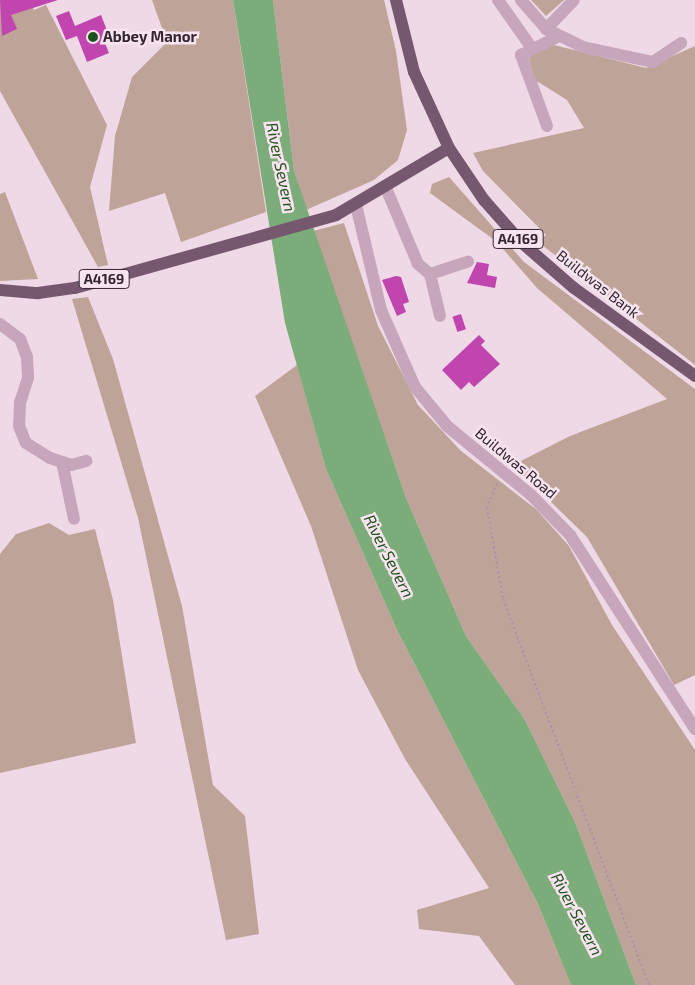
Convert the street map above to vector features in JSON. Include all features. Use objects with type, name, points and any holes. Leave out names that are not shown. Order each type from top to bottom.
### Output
[{"type":"main road","points":[[356,205],[449,148],[414,72],[396,0]]},
{"type":"main road","name":"Buildwas Bank","points":[[449,148],[484,200],[521,242],[574,288],[695,376]]},
{"type":"main road","name":"A4169","points":[[0,290],[59,291],[206,249],[336,215],[356,205]]},
{"type":"street","points":[[498,0],[531,47]]},
{"type":"street","points":[[521,0],[546,29],[557,37],[653,62],[681,43]]},
{"type":"street","points":[[546,29],[574,0]]},
{"type":"street","points":[[547,126],[522,61],[523,51],[557,37]]},
{"type":"street","points":[[386,188],[418,264],[430,274],[440,316]]},
{"type":"street","name":"Buildwas Road","points":[[356,205],[369,272],[404,368],[447,426],[504,472],[570,536],[695,729]]},
{"type":"street","points":[[430,274],[468,262]]},
{"type":"street","points":[[0,324],[20,339],[27,357],[28,378],[20,402],[20,426],[26,443],[62,462],[86,461]]},
{"type":"street","points":[[62,462],[74,519]]},
{"type":"path","points":[[504,472],[487,507],[503,598],[649,985]]},
{"type":"shaded area","points":[[0,0],[32,5],[34,10],[46,5],[107,125],[90,187],[108,265],[98,267],[0,91]]},
{"type":"shaded area","points":[[152,0],[233,0],[266,212],[181,242],[165,193],[109,211],[115,136],[132,77],[167,42]]},
{"type":"shaded area","points":[[273,0],[384,0],[396,51],[407,130],[398,160],[374,180],[306,210],[294,171]]},
{"type":"shaded area","points":[[531,0],[564,0],[546,16]]},
{"type":"shaded area","points":[[554,45],[646,68],[695,46],[695,365],[537,241],[546,235],[483,171],[473,153],[584,128],[567,100],[535,80],[528,55]]},
{"type":"shaded area","points":[[449,177],[524,262],[695,389],[695,675],[674,685],[587,537],[513,465],[570,436],[667,399],[537,288],[497,242],[430,193],[432,184]]},
{"type":"shaded area","points":[[5,192],[38,279],[0,281],[0,194]]},
{"type":"shaded area","points":[[344,223],[378,326],[418,405],[461,451],[537,510],[569,546],[612,625],[695,750],[695,985],[636,985],[575,822],[525,720],[466,636],[406,498],[313,231]]},
{"type":"shaded area","points":[[88,297],[113,359],[182,606],[213,785],[245,816],[259,934],[226,940],[138,518],[72,299]]},
{"type":"shaded area","points":[[297,365],[326,469],[397,630],[538,904],[571,985],[515,985],[479,936],[419,929],[417,910],[489,888],[405,759],[358,670],[311,526],[255,396]]},
{"type":"shaded area","points":[[49,523],[69,535],[95,529],[113,600],[136,743],[0,773],[0,554],[16,534]]},
{"type":"water","name":"River Severn","points":[[233,0],[273,0],[294,171],[406,498],[466,636],[525,720],[575,822],[636,985],[571,985],[538,904],[397,630],[326,469],[285,323]]},
{"type":"building","points":[[0,0],[58,0],[11,15],[17,29],[2,36]]},
{"type":"building","name":"Abbey Manor","points":[[69,11],[75,26],[101,15],[110,38],[104,41],[109,53],[87,62],[77,36],[66,40],[56,16]]},
{"type":"building","points":[[477,262],[489,264],[487,275],[497,277],[495,288],[467,283]]},
{"type":"building","points":[[396,276],[401,277],[409,302],[403,304],[406,312],[397,316],[382,280]]},
{"type":"building","points":[[461,314],[466,329],[457,332],[452,317]]},
{"type":"building","points":[[479,335],[485,341],[481,345],[500,364],[474,387],[469,382],[461,390],[442,370]]},
{"type":"place","name":"Abbey Manor","points":[[93,37]]}]
